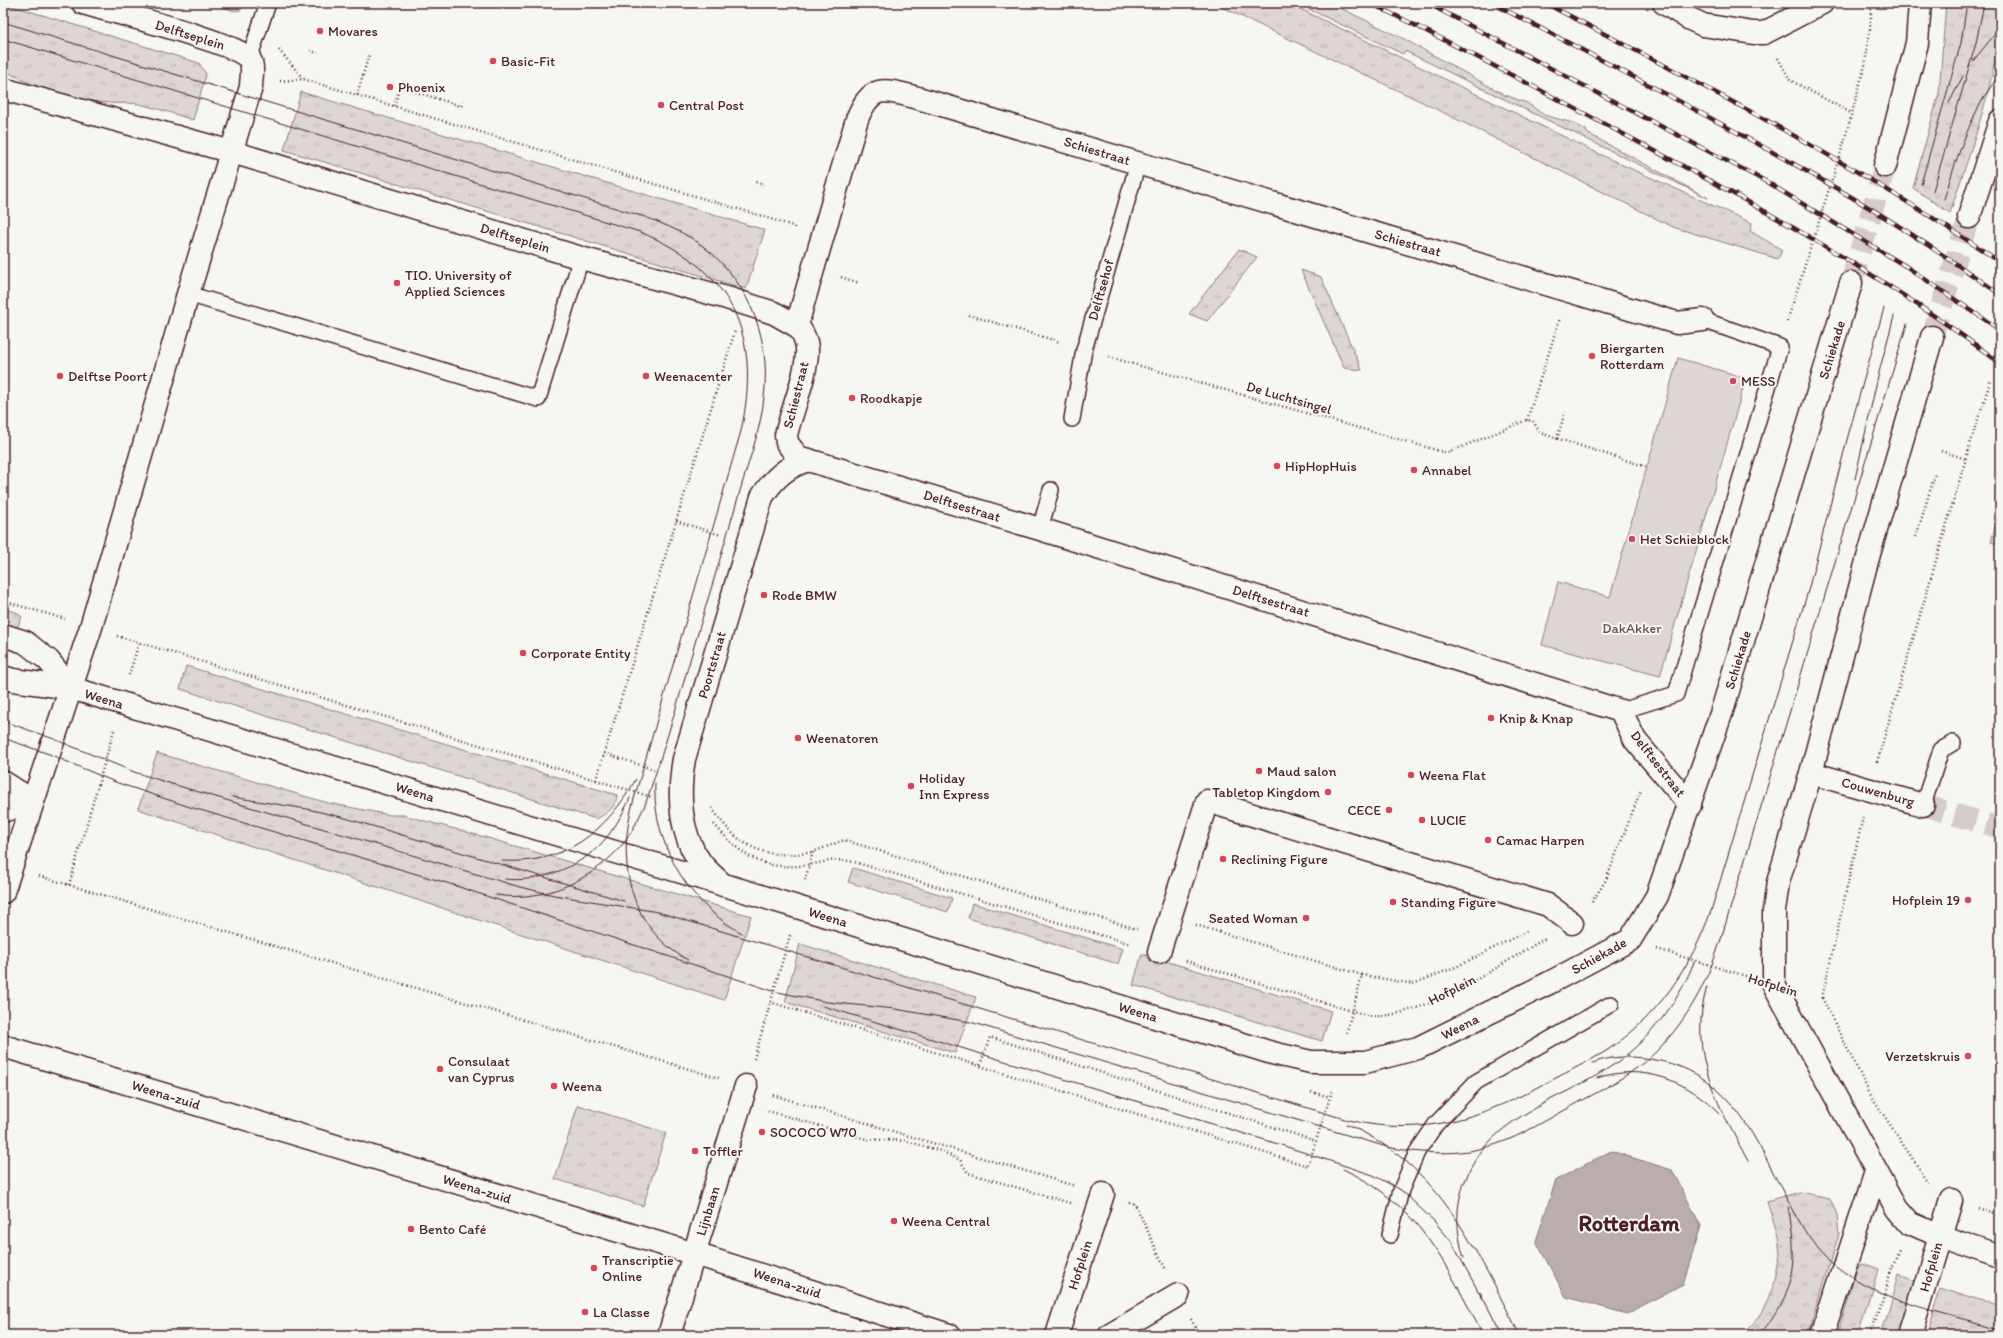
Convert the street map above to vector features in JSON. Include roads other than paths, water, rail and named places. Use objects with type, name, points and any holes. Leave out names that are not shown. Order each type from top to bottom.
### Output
[{"type":"street","name":"Delftseplein","points":[[83,3],[214,40],[236,50],[249,59]]},
{"type":"street","points":[[1664,3],[1688,18],[1703,25],[1752,34],[1764,33],[1822,3]]},
{"type":"street","points":[[1885,166],[1917,43],[1920,3]]},
{"type":"street","points":[[3,892],[91,627],[188,294],[232,152],[251,87],[252,68],[249,59]]},
{"type":"street","name":"Delftseplein","points":[[3,89],[232,152],[581,258],[727,298],[774,313],[797,326]]},
{"type":"street","name":"Schiestraat","points":[[809,460],[798,456],[793,451],[787,444],[786,435],[807,353],[806,342],[797,326],[857,120],[866,100],[874,93],[891,91],[902,94],[1677,323],[1703,320]]},
{"type":"street","points":[[1969,217],[2000,121]]},
{"type":"street","name":"Schiekade","points":[[1549,983],[1630,940],[1657,896],[1722,714],[1851,283]]},
{"type":"street","points":[[1932,336],[1867,561],[1811,772],[1778,882],[1774,911],[1774,985],[1897,1208],[1910,1223],[1940,1236],[2000,1257]]},
{"type":"street","name":"Delftsestraat","points":[[809,460],[1040,529],[1621,711],[1635,740],[1690,805]]},
{"type":"street","name":"Poortstraat","points":[[723,885],[701,864],[689,844],[682,807],[681,778],[684,759],[762,497],[769,486],[791,466],[809,460]]},
{"type":"street","name":"Weena","points":[[3,635],[25,642],[48,660],[71,688],[1272,1053],[1311,1062],[1377,1060],[1418,1048],[1549,983]]},
{"type":"street","points":[[3,677],[13,680],[71,688]]},
{"type":"street","name":"Couwenburg","points":[[1811,772],[1923,805]]},
{"type":"street","points":[[3,782],[33,801]]},
{"type":"street","points":[[3,811],[33,801]]},
{"type":"street","points":[[1164,936],[1207,801],[1548,905],[1566,918]]},
{"type":"street","name":"Weena-zuid","points":[[3,1046],[695,1254],[949,1335]]},
{"type":"street","name":"Lijnbaan","points":[[669,1335],[743,1094]]},
{"type":"street","points":[[1822,1335],[1876,1172]]},
{"type":"street","name":"Hofplein","points":[[1910,1335],[1951,1200]]},
{"type":"street","name":"Hofplein","points":[[1057,1335],[1100,1203]]},
{"type":"street","points":[[1110,1335],[1178,1295]]},
{"type":"lane","points":[[249,59],[268,3]]},
{"type":"lane","name":"Delftsehof","points":[[1072,419],[1084,350],[1138,164]]},
{"type":"lane","points":[[188,294],[538,399],[581,258]]},
{"type":"lane","points":[[1621,711],[1676,694],[1780,347],[1703,320]]},
{"type":"lane","points":[[1040,529],[1051,490]]},
{"type":"lane","name":"Couwenburg","points":[[1923,805],[1941,750],[1953,743]]},
{"type":"lane","points":[[1390,1235],[1401,1190],[1417,1152],[1436,1124],[1476,1082],[1611,1004]]},
{"type":"tunnel","points":[[1851,283],[1885,166]]},
{"type":"tunnel","points":[[1932,337],[1969,217]]},
{"type":"tunnel","points":[[1923,805],[2000,828]]},
{"type":"tram line","points":[[1921,184],[1961,43],[1967,3]]},
{"type":"tram line","points":[[1933,191],[1976,43],[1984,3]]},
{"type":"tram line","points":[[3,22],[645,217],[693,239],[712,253],[728,270],[741,288],[759,329],[764,351],[764,397],[761,419],[672,721],[645,805],[626,840],[614,854],[585,877],[551,891],[533,895],[514,897],[496,895]]},
{"type":"tram line","points":[[1973,61],[2000,28]]},
{"type":"tram line","points":[[3,39],[640,232],[672,248],[698,266],[718,286],[733,310],[743,336],[747,365],[747,396],[741,431],[632,806],[626,851],[628,872],[633,894],[641,913],[653,931],[668,947],[688,960]]},
{"type":"tram line","points":[[1944,199],[1960,149],[1973,118],[1990,88],[2000,74]]},
{"type":"tram line","points":[[1949,103],[1963,76]]},
{"type":"tram line","points":[[3,721],[54,739],[134,772],[172,784],[520,887],[554,895],[658,912],[1348,1120],[1376,1125],[1403,1127],[1453,1121],[1501,1105],[1606,1051],[1624,1038],[1656,1007],[1670,990],[1693,952],[1711,911],[1808,591],[1848,436],[1884,308]]},
{"type":"tram line","points":[[1855,479],[1878,376],[1894,316]]},
{"type":"tram line","points":[[453,885],[773,991],[827,1002],[895,1009],[970,1022],[1387,1147],[1411,1151],[1447,1153],[1483,1148],[1505,1141],[1536,1126],[1605,1088],[1643,1063],[1655,1053],[1675,1031],[1699,994],[1721,939],[1907,324]]},
{"type":"tram line","points":[[3,738],[49,754],[115,782],[190,807],[457,886]]},
{"type":"tram line","points":[[502,861],[525,861],[545,857],[564,851],[581,841],[597,829],[611,815],[636,779]]},
{"type":"tram line","points":[[655,783],[656,806],[660,828],[667,849],[678,870],[690,889],[706,906],[723,921],[742,933]]},
{"type":"tram line","points":[[232,797],[307,809],[342,817],[624,901]]},
{"type":"tram line","points":[[505,879],[529,879],[554,873],[567,868],[589,855],[608,836],[620,818],[630,798]]},
{"type":"tram line","points":[[1464,1258],[1459,1238],[1458,1209],[1465,1181],[1477,1157],[1494,1138],[1513,1122],[1535,1108],[1581,1084],[1624,1057],[1646,1037],[1674,1002],[1682,989],[1694,962]]},
{"type":"tram line","points":[[1707,987],[1702,1011],[1701,1034],[1703,1056],[1717,1099],[1748,1161]]},
{"type":"tram line","points":[[823,1006],[1275,1143],[1373,1175],[1401,1190],[1434,1221],[1451,1241],[1482,1298]]},
{"type":"tram line","points":[[1593,1063],[1616,1057],[1632,1057],[1655,1060],[1683,1068],[1706,1081],[1726,1098],[1742,1118],[1756,1140],[1801,1224],[1825,1257],[1844,1272],[1885,1294],[1908,1303],[2000,1329]]},
{"type":"tram line","points":[[1597,1078],[1614,1074],[1631,1073],[1647,1074],[1663,1078],[1694,1092],[1720,1114]]},
{"type":"tram line","points":[[1346,1124],[1379,1142],[1407,1162],[1431,1186],[1452,1213],[1470,1241],[1520,1335]]},
{"type":"tram line","points":[[1343,1169],[1370,1183],[1392,1200],[1411,1218],[1443,1261],[1483,1335]]},
{"type":"tram line","points":[[1760,1335],[1780,1306],[1787,1291],[1791,1275],[1793,1242],[1788,1208]]},
{"type":"tram line","points":[[1480,1292],[1502,1335]]},
{"type":"tram line","points":[[1789,1335],[1809,1331],[1830,1330],[1870,1335]]},
{"type":"railway","points":[[1370,3],[1660,154],[1810,237],[1906,297],[1954,329],[2000,363]]},
{"type":"railway","points":[[1427,3],[1765,181],[1907,267],[2000,330]]},
{"type":"railway","points":[[1492,3],[1674,98],[1809,172],[1891,221],[2000,294]]},
{"type":"railway","points":[[1545,3],[1719,94],[1833,158],[1890,191],[2000,262]]},
{"type":"place","name":"Movares","points":[[320,31]]},
{"type":"place","name":"Basic-Fit","points":[[493,61]]},
{"type":"place","name":"Phoenix","points":[[390,87]]},
{"type":"place","name":"Central Post","points":[[661,105]]},
{"type":"place","name":"TIO. University of Applied Sciences","points":[[397,283]]},
{"type":"place","name":"Biergarten Rotterdam","points":[[1592,356]]},
{"type":"place","name":"Delftse Poort","points":[[60,376]]},
{"type":"place","name":"Weenacenter","points":[[646,376]]},
{"type":"place","name":"MESS","points":[[1733,381]]},
{"type":"place","name":"Roodkapje","points":[[852,398]]},
{"type":"place","name":"HipHopHuis","points":[[1277,466]]},
{"type":"place","name":"Annabel","points":[[1414,470]]},
{"type":"place","name":"Het Schieblock","points":[[1632,539]]},
{"type":"place","name":"Rode BMW","points":[[764,595]]},
{"type":"place","name":"Corporate Entity","points":[[523,653]]},
{"type":"place","name":"Knip & Knap","points":[[1491,718]]},
{"type":"place","name":"Weenatoren","points":[[798,738]]},
{"type":"place","name":"Maud salon","points":[[1259,771]]},
{"type":"place","name":"Weena Flat","points":[[1411,775]]},
{"type":"place","name":"Holiday Inn Express","points":[[911,786]]},
{"type":"place","name":"Tabletop Kingdom","points":[[1328,792]]},
{"type":"place","name":"CECE","points":[[1389,810]]},
{"type":"place","name":"LUCIE","points":[[1422,820]]},
{"type":"place","name":"Camac Harpen","points":[[1488,840]]},
{"type":"place","name":"Reclining Figure","points":[[1223,859]]},
{"type":"place","name":"Hofplein 19","points":[[1968,900]]},
{"type":"place","name":"Standing Figure","points":[[1393,902]]},
{"type":"place","name":"Seated Woman","points":[[1306,918]]},
{"type":"place","name":"Verzetskruis","points":[[1968,1056]]},
{"type":"place","name":"Consulaat van Cyprus","points":[[440,1069]]},
{"type":"place","name":"Weena","points":[[554,1086]]},
{"type":"place","name":"SOCOCO W70","points":[[762,1132]]},
{"type":"place","name":"Toffler","points":[[695,1151]]},
{"type":"place","name":"Weena Central","points":[[894,1221]]},
{"type":"place","name":"Bento Café","points":[[411,1229]]},
{"type":"place","name":"Transcriptie Online","points":[[594,1268]]},
{"type":"place","name":"La Classe","points":[[585,1312]]},
{"type":"district","name":"Rotterdam","points":[[1629,1223]]},
{"type":"park label","name":"DakAkker","points":[[1632,628]]}]
